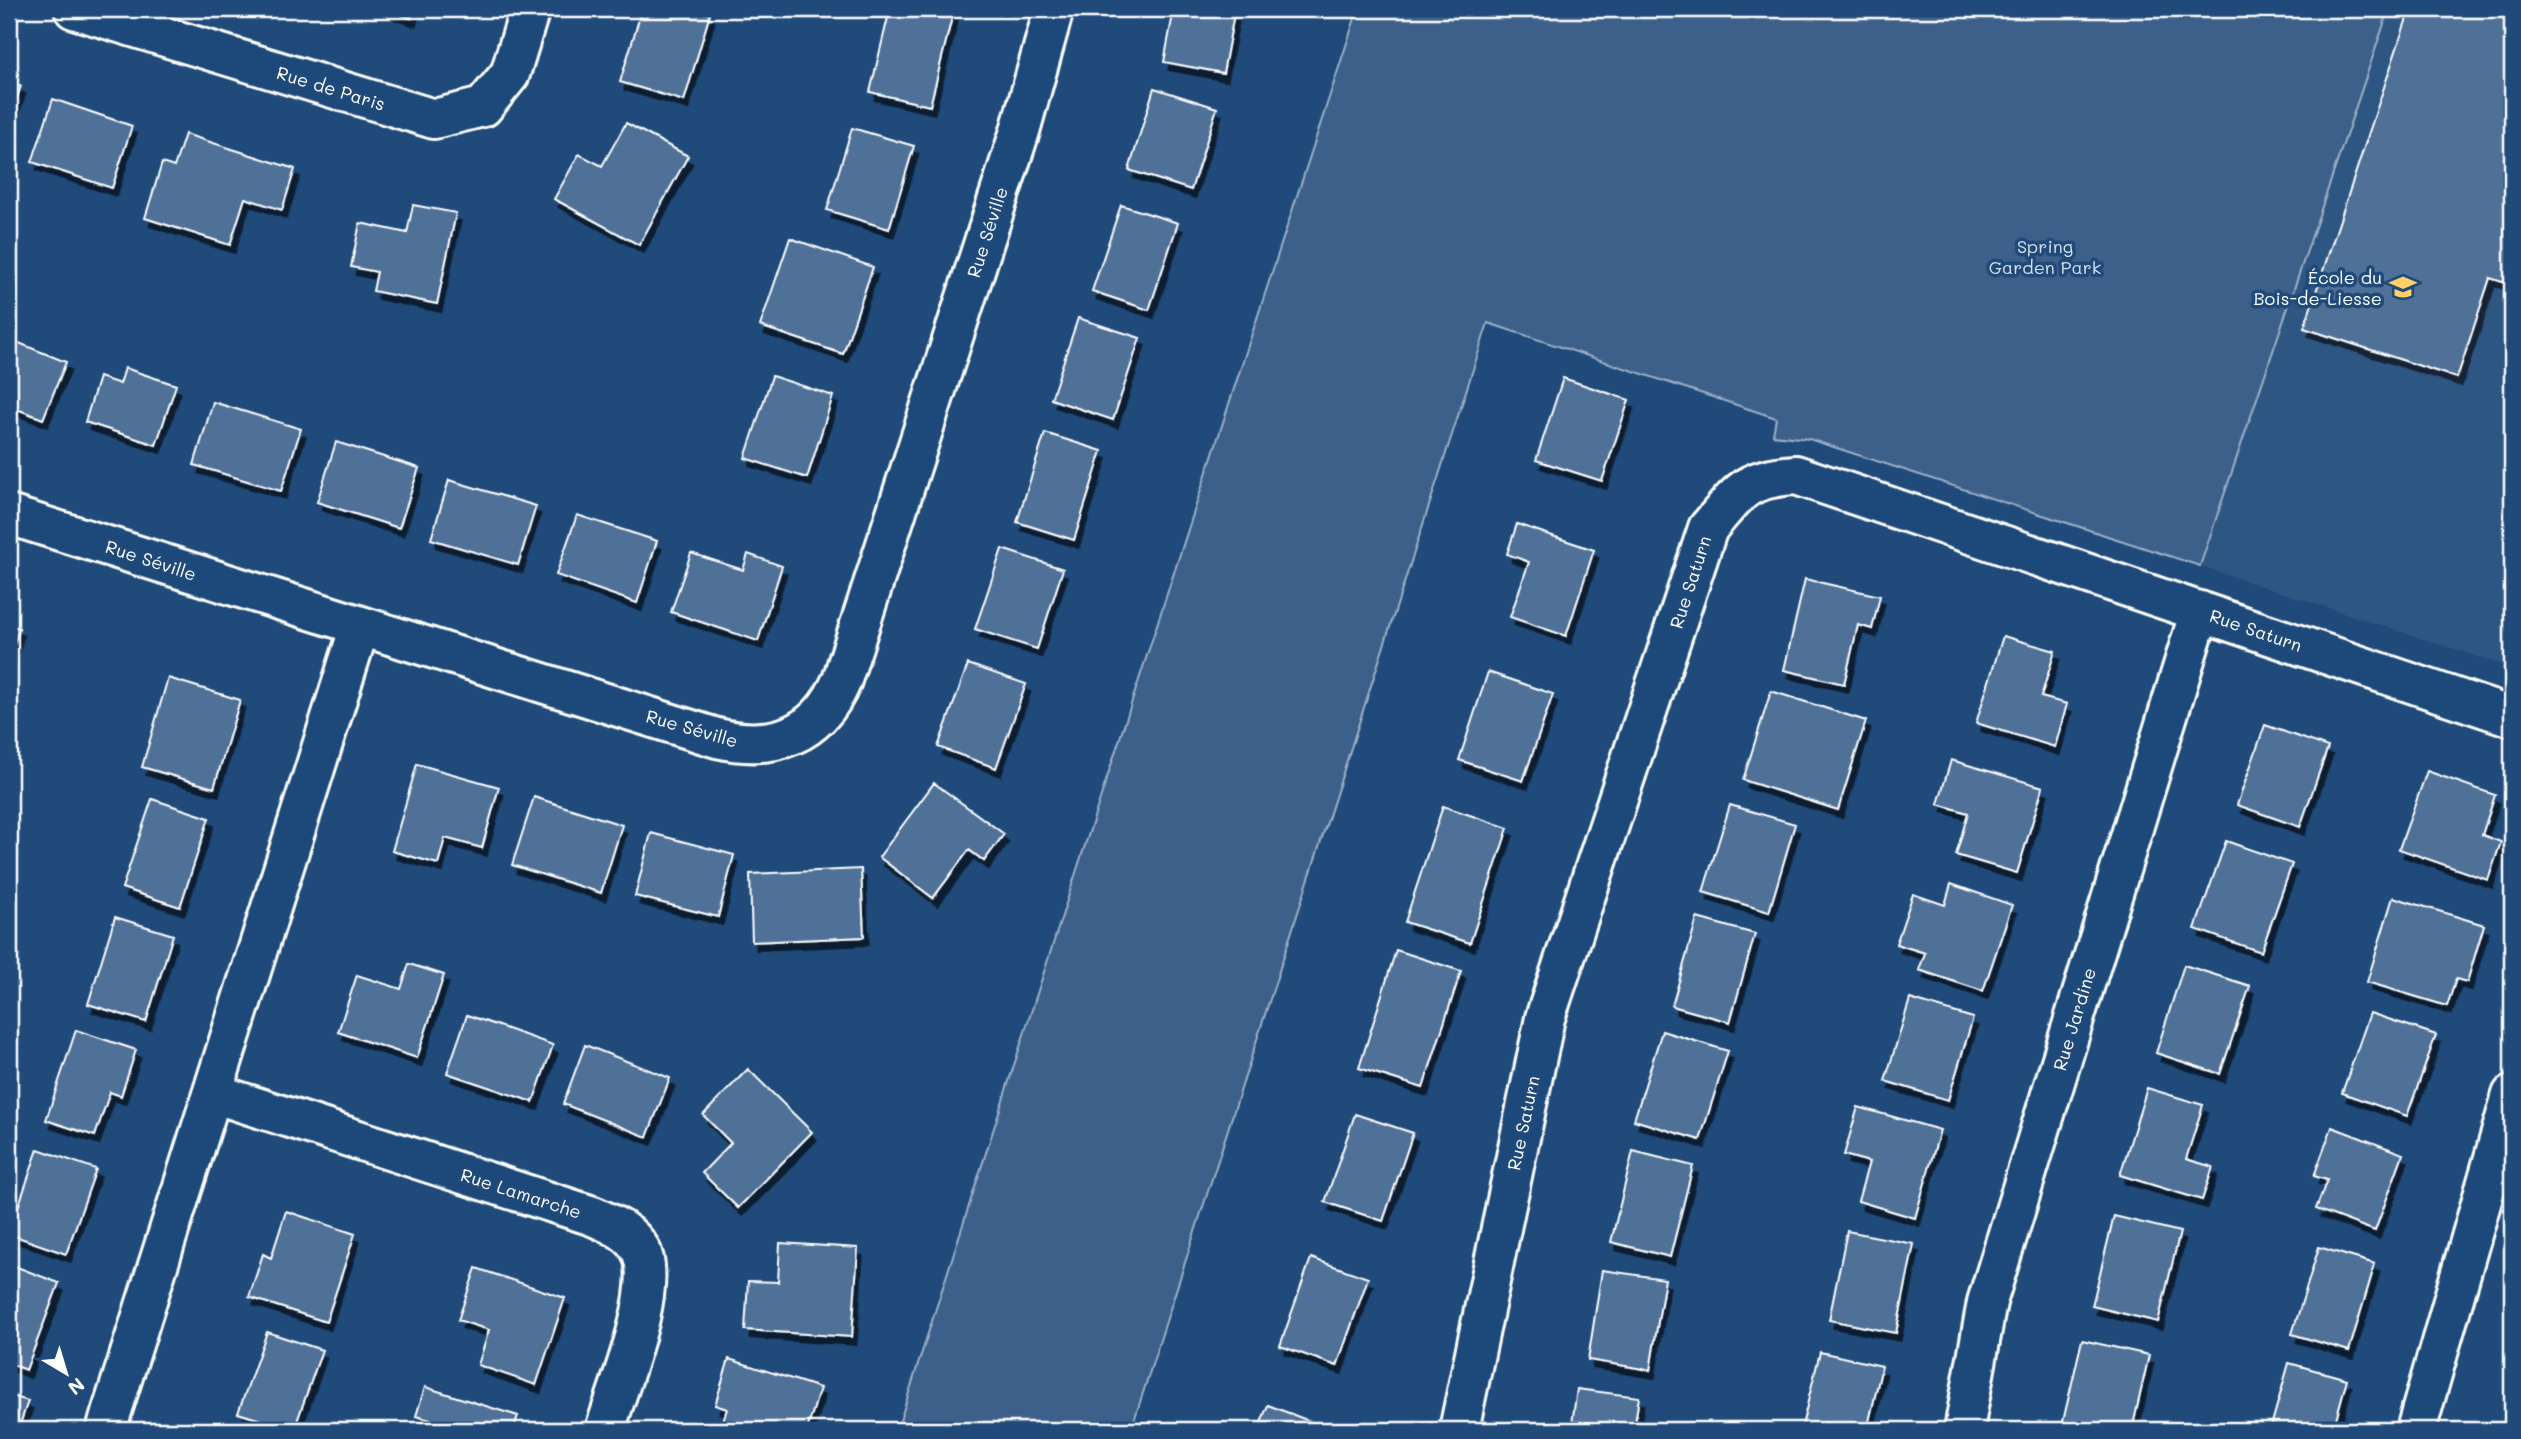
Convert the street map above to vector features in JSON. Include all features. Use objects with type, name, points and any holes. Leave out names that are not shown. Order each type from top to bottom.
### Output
[{"type":"street","name":"Rue de Paris","points":[[74,9],[434,119],[483,107],[510,74],[530,9]]},
{"type":"street","name":"Rue Séville","points":[[9,515],[742,744],[784,739],[800,732],[823,712],[842,680],[1020,131],[1054,9]]},
{"type":"street","name":"Rue Saturn","points":[[1460,1430],[1545,1018],[1708,528],[1740,490],[1764,477],[1796,475],[2512,718]]},
{"type":"street","name":"Rue Jardine","points":[[1964,1430],[1987,1303],[2200,611]]},
{"type":"street","points":[[106,1430],[360,626]]},
{"type":"street","name":"Rue Lamarche","points":[[213,1093],[593,1216],[631,1236],[641,1250],[648,1279],[640,1317],[604,1430]]},
{"type":"street","points":[[2416,1430],[2512,1094]]},
{"type":"shaded area","name":"École du Bois-de-Liesse","points":[[2389,9],[2512,9],[2512,668],[2200,566]]},
{"type":"green space","name":"Spring Garden Park","points":[[1358,9],[2389,9],[2200,566],[1809,439],[1773,435],[1776,418],[1488,323],[1131,1430],[897,1430],[1070,891]]},
{"type":"building","points":[[382,9],[414,9],[411,18]]},
{"type":"building","points":[[642,9],[691,9],[710,14],[684,101],[620,82]]},
{"type":"building","points":[[890,9],[954,9],[930,106],[870,92]]},
{"type":"building","points":[[1174,9],[1235,9],[1223,73],[1164,62]]},
{"type":"building","points":[[2410,9],[2504,9],[2512,12],[2512,285],[2490,278],[2457,378],[2304,328]]},
{"type":"building","points":[[9,82],[21,86],[9,120]]},
{"type":"building","points":[[1154,88],[1217,108],[1191,190],[1129,170]]},
{"type":"building","points":[[53,99],[132,126],[112,188],[32,162]]},
{"type":"building","points":[[626,123],[688,156],[639,245],[554,199],[579,154],[602,166]]},
{"type":"building","points":[[852,128],[914,146],[889,229],[827,210]]},
{"type":"building","points":[[185,134],[295,169],[282,210],[245,198],[230,245],[145,218],[162,163],[174,167]]},
{"type":"building","points":[[413,205],[456,213],[437,304],[373,291],[377,272],[351,267],[360,223],[407,233]]},
{"type":"building","points":[[1121,205],[1178,223],[1149,310],[1092,291]]},
{"type":"building","points":[[790,238],[873,267],[843,354],[760,326]]},
{"type":"building","points":[[1078,318],[1140,338],[1113,420],[1051,399]]},
{"type":"building","points":[[9,339],[66,362],[43,419],[9,406]]},
{"type":"building","points":[[125,368],[176,385],[156,445],[85,422],[99,377],[120,384]]},
{"type":"building","points":[[772,376],[833,396],[807,478],[745,458]]},
{"type":"building","points":[[1563,378],[1629,400],[1602,481],[1536,460]]},
{"type":"building","points":[[213,402],[301,429],[281,491],[194,465]]},
{"type":"building","points":[[1045,433],[1102,451],[1074,540],[1017,522]]},
{"type":"building","points":[[336,442],[419,468],[399,528],[317,502]]},
{"type":"building","points":[[449,480],[536,506],[518,565],[431,539]]},
{"type":"building","points":[[577,515],[657,541],[637,603],[556,575]]},
{"type":"building","points":[[1517,524],[1594,550],[1566,636],[1510,617],[1529,562],[1507,554]]},
{"type":"building","points":[[1002,549],[1063,569],[1037,649],[975,629]]},
{"type":"building","points":[[691,553],[743,570],[748,554],[782,566],[758,641],[671,612]]},
{"type":"building","points":[[1805,579],[1880,596],[1872,629],[1858,625],[1844,684],[1784,670]]},
{"type":"building","points":[[9,625],[19,628],[9,663]]},
{"type":"building","points":[[2003,636],[2055,651],[2041,697],[2067,704],[2055,747],[1976,723]]},
{"type":"building","points":[[968,664],[1026,684],[996,768],[938,747]]},
{"type":"building","points":[[1488,672],[1553,694],[1523,781],[1459,760]]},
{"type":"building","points":[[168,678],[240,700],[214,788],[142,767]]},
{"type":"building","points":[[1771,691],[1866,721],[1838,810],[1743,780]]},
{"type":"building","points":[[2265,725],[2328,747],[2300,827],[2237,805]]},
{"type":"building","points":[[1951,760],[2043,787],[2017,873],[1956,855],[1968,813],[1938,804]]},
{"type":"building","points":[[417,764],[499,787],[482,848],[445,838],[438,864],[392,851]]},
{"type":"building","points":[[2427,771],[2495,795],[2482,835],[2501,842],[2488,880],[2399,849]]},
{"type":"building","points":[[934,783],[1004,834],[984,861],[969,850],[933,898],[879,857]]},
{"type":"building","points":[[534,797],[622,825],[601,893],[512,865]]},
{"type":"building","points":[[152,799],[209,818],[180,907],[122,888]]},
{"type":"building","points":[[1730,805],[1795,824],[1769,912],[1703,892]]},
{"type":"building","points":[[1443,806],[1508,828],[1470,943],[1405,922]]},
{"type":"building","points":[[651,833],[734,855],[718,917],[635,896]]},
{"type":"building","points":[[2226,841],[2292,864],[2261,952],[2195,929]]},
{"type":"building","points":[[861,869],[864,937],[752,942],[750,874]]},
{"type":"building","points":[[1951,884],[2012,905],[1983,991],[1919,970],[1925,953],[1896,944],[1913,894],[1945,905]]},
{"type":"building","points":[[2393,897],[2484,925],[2467,982],[2456,979],[2447,1006],[2367,982]]},
{"type":"building","points":[[115,917],[173,935],[146,1022],[88,1004]]},
{"type":"building","points":[[1697,918],[1755,934],[1730,1022],[1672,1006]]},
{"type":"building","points":[[1396,950],[1461,971],[1423,1088],[1359,1068]]},
{"type":"building","points":[[409,964],[444,975],[417,1058],[338,1032],[357,975],[401,989]]},
{"type":"building","points":[[2184,965],[2250,986],[2220,1074],[2156,1053]]},
{"type":"building","points":[[1910,999],[1973,1018],[1948,1100],[1885,1081]]},
{"type":"building","points":[[2370,1013],[2436,1035],[2407,1116],[2342,1093]]},
{"type":"building","points":[[467,1015],[553,1045],[533,1102],[447,1073]]},
{"type":"building","points":[[76,1030],[136,1050],[121,1096],[110,1092],[95,1136],[46,1120]]},
{"type":"building","points":[[1662,1031],[1728,1051],[1700,1140],[1634,1120]]},
{"type":"building","points":[[585,1045],[670,1078],[647,1137],[563,1104]]},
{"type":"building","points":[[748,1069],[812,1132],[738,1208],[702,1173],[731,1143],[703,1115]]},
{"type":"building","points":[[2147,1088],[2203,1105],[2186,1159],[2213,1167],[2202,1200],[2120,1175]]},
{"type":"building","points":[[1858,1107],[1940,1130],[1915,1218],[1858,1201],[1869,1162],[1844,1155]]},
{"type":"building","points":[[1355,1114],[1413,1133],[1383,1221],[1325,1202]]},
{"type":"building","points":[[2332,1127],[2403,1154],[2375,1231],[2316,1209],[2327,1180],[2314,1176]]},
{"type":"building","points":[[38,1149],[96,1169],[66,1254],[9,1234]]},
{"type":"building","points":[[1633,1151],[1693,1166],[1670,1257],[1611,1242]]},
{"type":"building","points":[[286,1211],[355,1234],[326,1322],[249,1297],[263,1254],[271,1258]]},
{"type":"building","points":[[2114,1216],[2180,1232],[2158,1322],[2092,1306]]},
{"type":"building","points":[[1847,1231],[1914,1244],[1896,1333],[1829,1320]]},
{"type":"building","points":[[780,1243],[858,1248],[852,1337],[745,1330],[748,1281],[778,1282]]},
{"type":"building","points":[[2319,1247],[2375,1264],[2349,1351],[2292,1334]]},
{"type":"building","points":[[1311,1258],[1368,1278],[1337,1366],[1280,1346]]},
{"type":"building","points":[[9,1264],[59,1283],[26,1370],[9,1363]]},
{"type":"building","points":[[476,1268],[565,1298],[536,1385],[478,1365],[489,1330],[458,1320]]},
{"type":"building","points":[[1602,1270],[1665,1279],[1650,1370],[1588,1360]]},
{"type":"building","points":[[267,1332],[322,1350],[294,1430],[238,1413]]},
{"type":"building","points":[[2082,1340],[2149,1355],[2132,1430],[2061,1430]]},
{"type":"building","points":[[1820,1352],[1882,1366],[1867,1430],[1801,1430]]},
{"type":"building","points":[[729,1359],[820,1388],[807,1430],[720,1430],[727,1409],[715,1405]]},
{"type":"building","points":[[2289,1363],[2347,1379],[2333,1430],[2270,1430]]},
{"type":"building","points":[[425,1387],[518,1416],[513,1430],[435,1430],[437,1422],[416,1416]]},
{"type":"building","points":[[1577,1389],[1639,1397],[1634,1430],[1571,1430]]},
{"type":"building","points":[[9,1395],[28,1401],[18,1430],[9,1430]]},
{"type":"building","points":[[1268,1405],[1325,1427],[1324,1430],[1258,1430]]},
{"type":"place","name":"École du Bois-de-Liesse","points":[[2403,287]]}]
